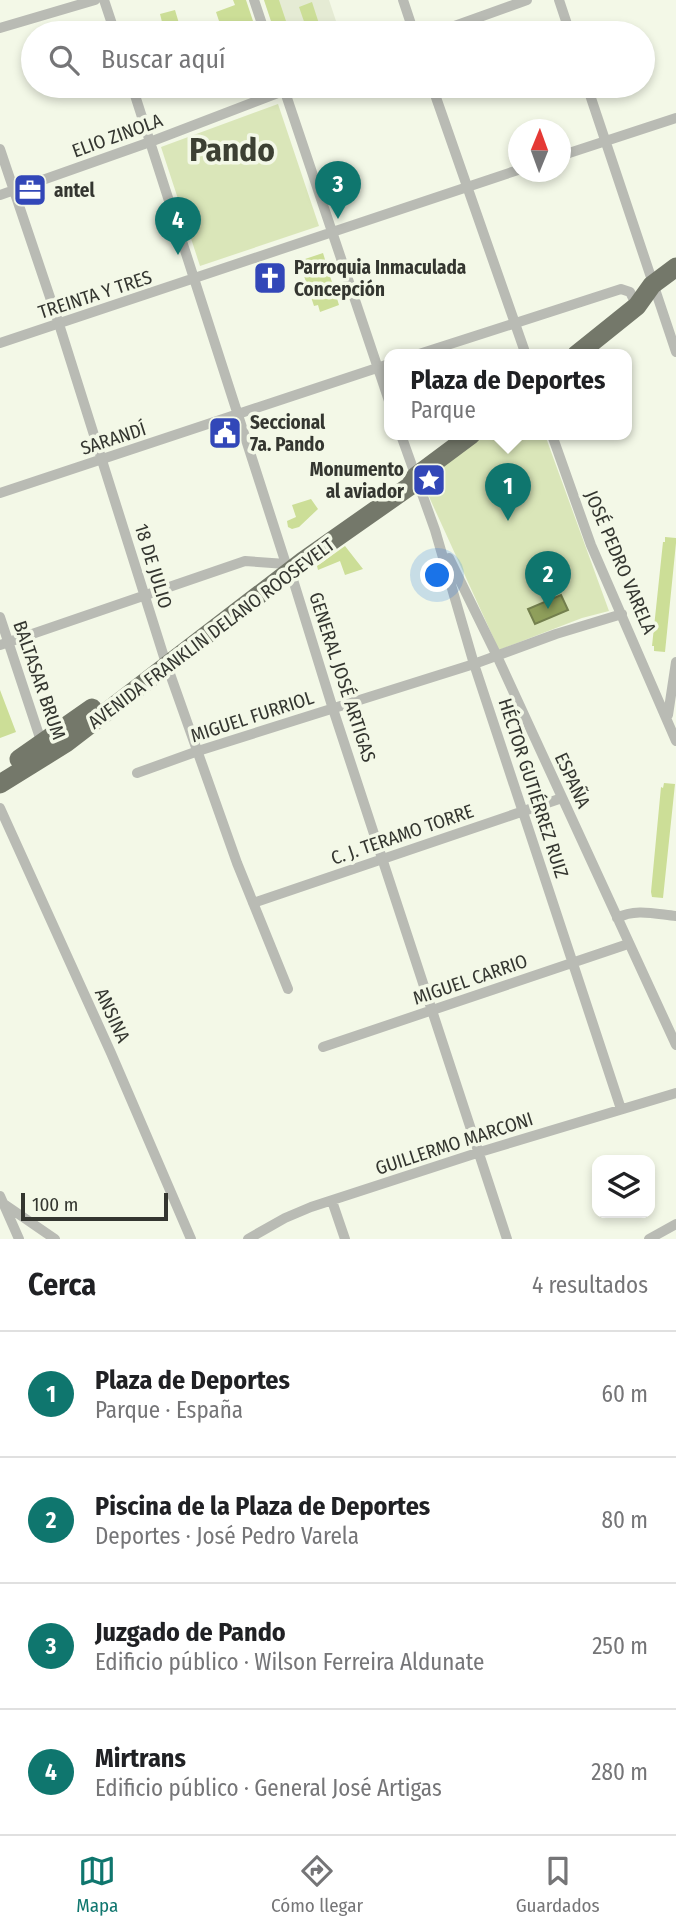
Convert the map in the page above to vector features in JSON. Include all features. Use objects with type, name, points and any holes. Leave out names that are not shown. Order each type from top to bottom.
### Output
[{"type":"highway","points":[[584,349],[638,306],[652,285],[676,267]]},
{"type":"highway","name":"AVENIDA FRANKLIN DELANO ROOSEVELT","points":[[0,784],[166,662],[288,567],[410,486],[416,476],[464,440]]},
{"type":"highway","name":"AVENIDA FRANKLIN DELANO ROOSEVELT","points":[[0,771],[45,749]]},
{"type":"street","points":[[24,21],[95,0]]},
{"type":"street","points":[[104,0],[111,21]]},
{"type":"street","points":[[254,0],[261,21]]},
{"type":"street","points":[[403,0],[410,21]]},
{"type":"street","points":[[468,21],[527,0]]},
{"type":"street","points":[[559,0],[566,21]]},
{"type":"street","points":[[0,28],[21,22]]},
{"type":"street","name":"GENERAL JOSÉ ARTIGAS","points":[[136,98],[507,1239]]},
{"type":"street","name":"ELIO ZINOLA","points":[[0,195],[150,142],[259,98]]},
{"type":"street","points":[[287,98],[384,387]]},
{"type":"street","points":[[436,98],[524,349]]},
{"type":"street","points":[[591,98],[676,352]]},
{"type":"street","points":[[571,152],[676,118]]},
{"type":"street","name":"18 DE JULIO","points":[[0,149],[59,324],[166,662],[253,903],[288,989]]},
{"type":"street","name":"TREINTA Y TRES","points":[[0,343],[508,174]]},
{"type":"street","points":[[434,349],[621,289],[630,292],[638,306]]},
{"type":"street","name":"SARANDÍ","points":[[0,493],[384,366]]},
{"type":"street","name":"HÉCTOR GUTIÉRREZ RUIZ","points":[[403,440],[436,530],[474,664],[621,1109]]},
{"type":"street","name":"JOSÉ PEDRO VARELA","points":[[554,440],[591,545],[676,741]]},
{"type":"street","name":"ESPAÑA","points":[[436,530],[676,1045]]},
{"type":"street","points":[[4,643],[245,561],[288,567]]},
{"type":"street","name":"MIGUEL FURRIOL","points":[[138,773],[198,751],[622,614]]},
{"type":"street","name":"BALTASAR BRUM","points":[[0,617],[4,643],[45,749]]},
{"type":"street","points":[[668,718],[676,662]]},
{"type":"street","name":"C. J. TERAMO TORRE","points":[[253,903],[562,798]]},
{"type":"street","name":"ANSINA","points":[[0,808],[111,1053],[191,1239]]},
{"type":"street","points":[[617,918],[638,912],[676,916]]},
{"type":"street","name":"MIGUEL CARRIO","points":[[323,1047],[628,944]]},
{"type":"street","name":"GUILLERMO MARCONI","points":[[248,1239],[285,1219],[332,1201],[480,1152],[676,1093]]},
{"type":"street","points":[[2,1200],[19,1239]]},
{"type":"street","points":[[2,1200],[55,1239]]},
{"type":"street","points":[[332,1201],[345,1239]]},
{"type":"street","points":[[649,1239],[676,1224]]},
{"type":"shaded area","points":[[264,0],[329,0],[336,21],[271,21]]},
{"type":"shaded area","points":[[278,104],[319,226],[200,266],[161,147]]},
{"type":"shaded area","points":[[467,440],[547,440],[609,611],[582,618],[499,650],[420,477]]},
{"type":"shaded area","points":[[561,595],[568,610],[535,624],[528,609]]},
{"type":"building","points":[[233,0],[246,0],[253,21],[219,21],[216,12],[235,5]]},
{"type":"building","points":[[264,0],[279,0],[286,21],[271,21]]},
{"type":"building","points":[[312,2],[318,21],[304,21],[299,7]]},
{"type":"building","points":[[175,10],[178,21],[162,21],[160,14]]},
{"type":"building","points":[[323,253],[339,305],[320,312],[318,305],[314,306],[299,261]]},
{"type":"building","points":[[148,270],[153,283],[134,290],[129,277]]},
{"type":"building","points":[[311,499],[318,509],[299,527],[288,527],[287,521],[296,517],[292,505]]},
{"type":"building","points":[[665,537],[676,538],[676,543],[665,652],[654,651],[652,646]]},
{"type":"building","points":[[345,546],[363,569],[345,575],[340,561],[318,570],[317,566]]},
{"type":"building","points":[[0,690],[16,732],[0,738]]},
{"type":"building","points":[[664,783],[675,784],[663,898],[652,897],[651,892],[661,787],[663,788]]},
{"type":"place","name":"antel","points":[[30,190]]},
{"type":"place","name":"Juzgado de Pando","points":[[338,219]]},
{"type":"place","name":"Mirtrans","points":[[178,255]]},
{"type":"place","name":"Parroquia Inmaculada Concepción","points":[[270,278]]},
{"type":"place","name":"Seccional 7a. Pando","points":[[225,433]]},
{"type":"place","name":"Monumento al aviador","points":[[429,480]]},
{"type":"place","name":"Plaza de Deportes","points":[[508,521]]},
{"type":"place","name":"Piscina de la Plaza de Deportes","points":[[548,609]]},
{"type":"district","name":"Pando","points":[[232,149]]}]
